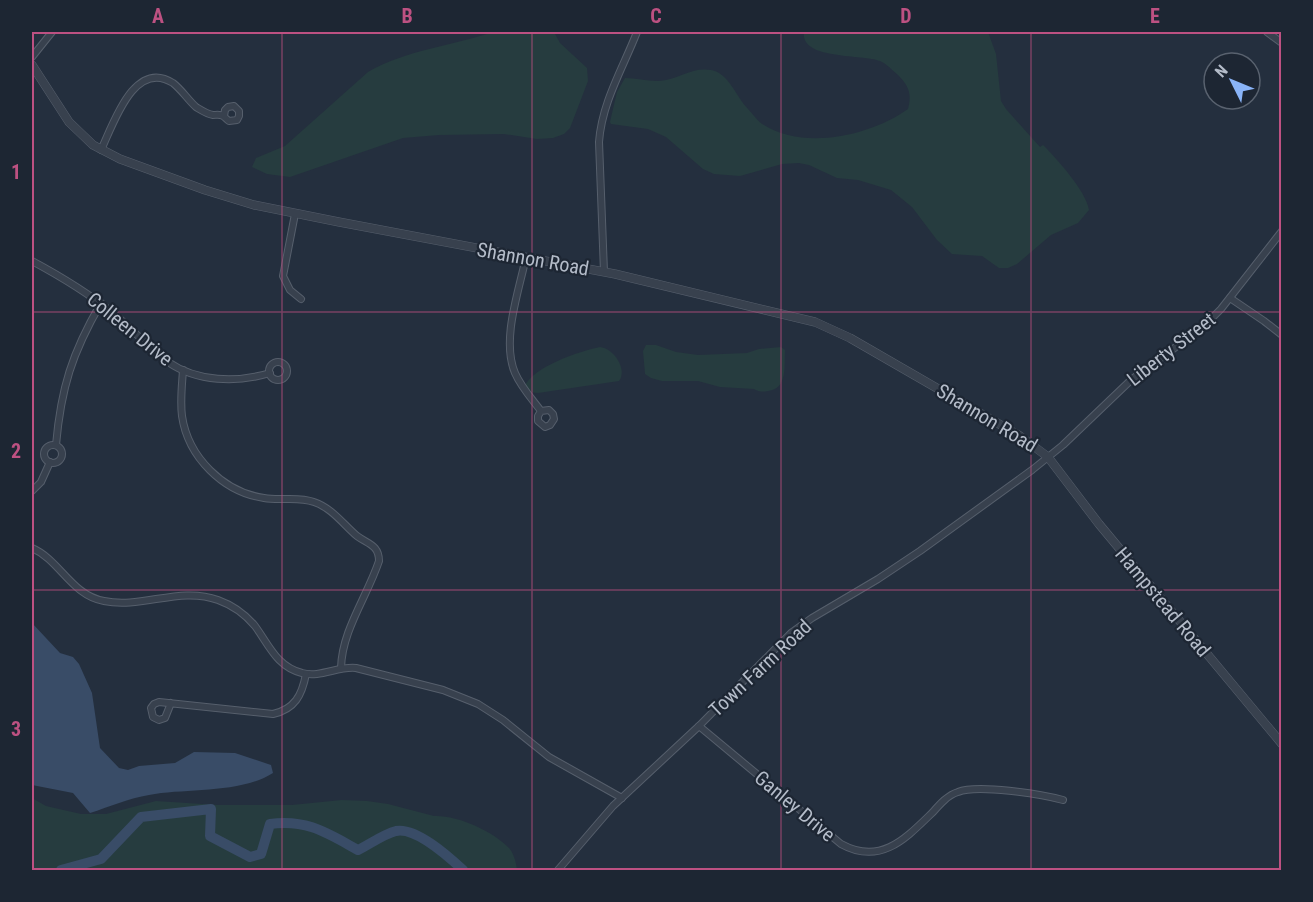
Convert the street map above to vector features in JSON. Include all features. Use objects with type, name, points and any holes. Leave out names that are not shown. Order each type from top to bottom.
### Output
[{"type":"street","points":[[32,57],[52,32]]},
{"type":"street","points":[[604,272],[599,142],[601,123],[611,91],[637,32]]},
{"type":"street","points":[[1267,32],[1281,43]]},
{"type":"street","name":"Shannon Road","points":[[32,65],[69,122],[85,139],[101,150],[205,190],[254,205],[432,241],[604,272],[790,316],[827,327],[1020,436],[1048,457]]},
{"type":"street","points":[[101,150],[129,94],[139,83],[149,79],[159,78],[169,81],[197,107],[209,114],[224,116]]},
{"type":"street","points":[[296,213],[283,276],[290,290],[301,300]]},
{"type":"street","name":"Liberty Street","points":[[1048,457],[1131,380],[1203,327],[1230,298],[1281,231]]},
{"type":"street","points":[[526,257],[512,321],[510,353],[515,373],[541,411]]},
{"type":"street","name":"Colleen Drive","points":[[32,261],[101,303],[157,353],[183,370],[207,377],[231,380],[270,373]]},
{"type":"street","points":[[1230,298],[1281,335]]},
{"type":"street","points":[[56,445],[62,398],[71,362],[101,303]]},
{"type":"street","points":[[183,370],[182,413],[186,433],[201,460],[216,476],[232,487],[254,496],[305,499],[316,502],[332,512],[355,535],[373,546],[379,554],[375,574],[348,632],[341,668]]},
{"type":"street","points":[[56,445],[61,450],[61,457],[58,461],[51,462],[45,458],[45,450],[49,446],[56,445]]},
{"type":"street","name":"Town Farm Road","points":[[558,870],[622,798],[699,726],[791,633],[920,551],[1048,457]]},
{"type":"street","name":"Hampstead Road","points":[[1048,457],[1099,524],[1281,744]]},
{"type":"street","points":[[32,491],[41,482],[51,462]]},
{"type":"street","points":[[32,548],[46,557],[81,591],[100,600],[117,603],[194,595],[225,603],[249,620],[280,662],[306,674],[341,668],[362,669],[443,690],[470,700],[503,720],[549,757],[622,798]]},
{"type":"street","points":[[171,703],[273,714],[287,709],[298,700],[306,674]]},
{"type":"street","name":"Ganley Drive","points":[[699,726],[841,844],[859,851],[884,850],[896,845],[949,796],[966,789],[983,789],[1063,800]]},
{"type":"green space","points":[[493,32],[554,32],[560,43],[587,68],[588,81],[570,128],[564,134],[553,138],[537,139],[504,134],[403,138],[290,177],[267,174],[252,167],[256,158],[285,146],[368,72],[413,53]]},
{"type":"green space","points":[[804,32],[988,32],[996,54],[1001,101],[1040,147],[1043,145],[1056,158],[1083,194],[1089,210],[1078,223],[1051,235],[1017,264],[1008,268],[999,268],[982,256],[952,254],[937,240],[912,207],[891,190],[858,180],[837,178],[809,165],[799,163],[782,164],[740,176],[714,174],[703,169],[666,137],[648,129],[610,122],[617,92],[625,78],[661,81],[705,69],[723,76],[762,124],[780,133],[799,137],[818,138],[857,132],[876,126],[908,109],[910,99],[905,83],[885,64],[871,59],[822,52],[805,41]]},
{"type":"green space","points":[[646,345],[656,345],[676,352],[698,355],[747,353],[759,349],[781,347],[785,350],[784,375],[779,386],[764,392],[754,389],[720,387],[698,381],[662,381],[645,374],[643,351]]},
{"type":"green space","points":[[600,347],[610,351],[618,360],[622,371],[619,381],[538,393],[529,392],[524,388],[528,380],[536,373],[557,361]]},
{"type":"green space","points":[[32,798],[46,806],[81,814],[106,814],[156,801],[218,805],[292,805],[342,800],[388,804],[434,816],[453,818],[484,830],[509,848],[517,870],[32,870]]},
{"type":"water","points":[[32,623],[60,653],[73,657],[79,664],[92,693],[100,748],[119,768],[128,770],[139,766],[175,763],[194,752],[235,753],[271,765],[273,773],[260,780],[229,787],[142,796],[90,813],[73,793],[32,785]]},
{"type":"waterway","points":[[61,870],[101,859],[141,817],[211,809],[210,836],[250,857],[261,854],[270,824],[283,823],[316,829],[358,850],[391,832],[404,831],[432,844],[463,870]]}]
